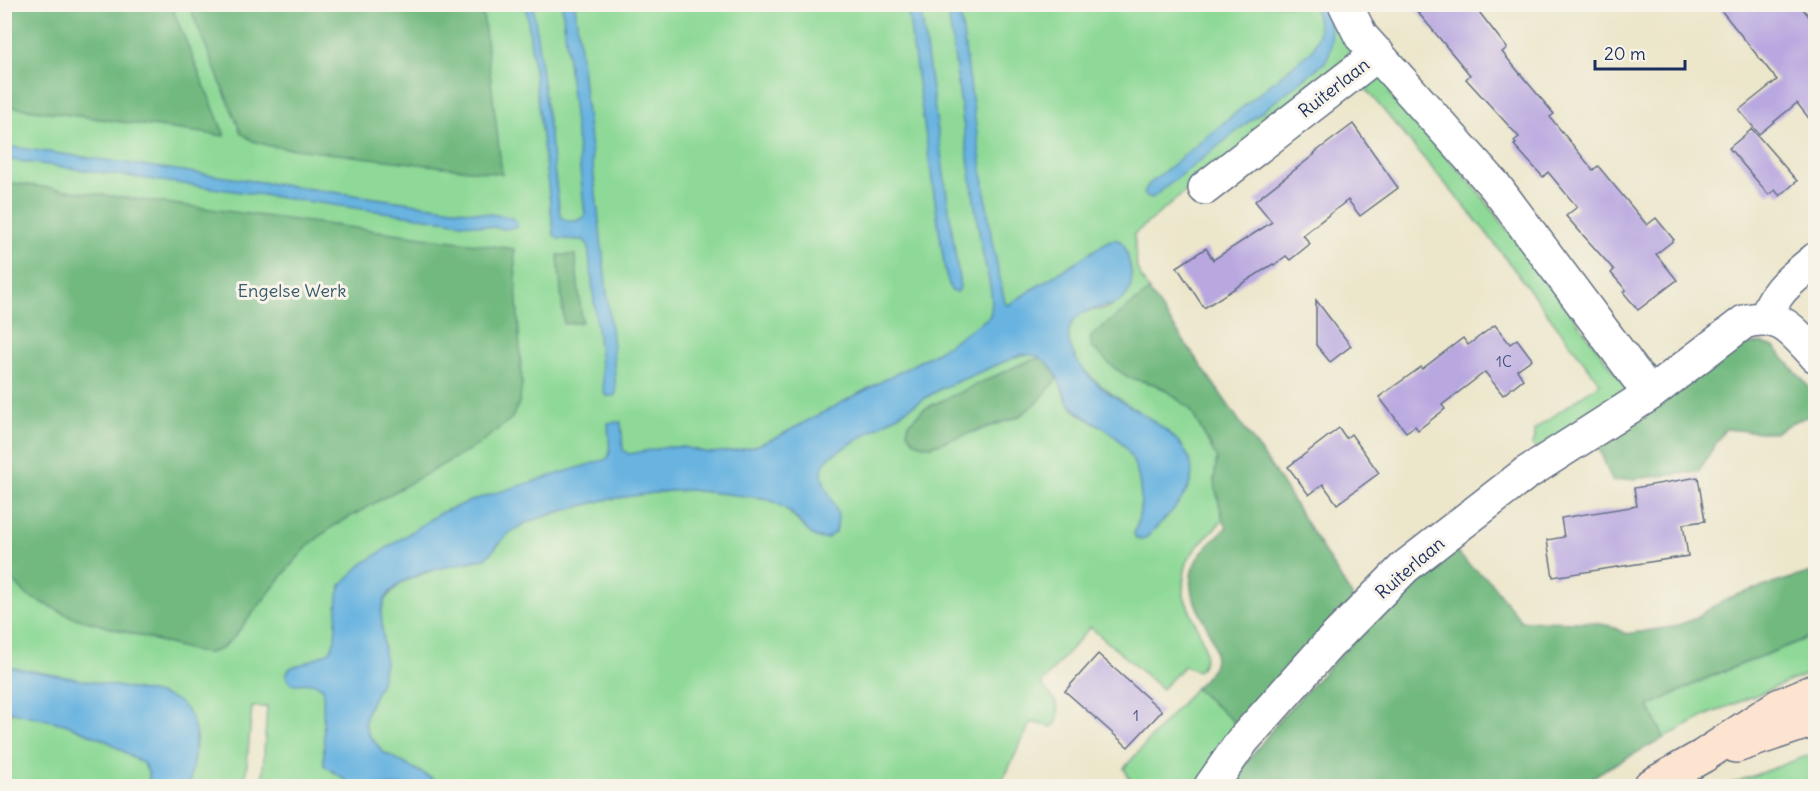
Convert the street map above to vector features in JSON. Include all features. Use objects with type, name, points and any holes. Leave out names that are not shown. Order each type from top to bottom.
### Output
[{"type":"main road","points":[[1650,786],[1703,756],[1778,706],[1815,690]]},
{"type":"main road","points":[[1703,756],[1762,739],[1815,719]]},
{"type":"street","name":"Ruiterlaan","points":[[1345,4],[1361,36],[1495,186],[1650,394]]},
{"type":"street","name":"Ruiterlaan","points":[[1205,188],[1378,54]]},
{"type":"street","points":[[1815,259],[1779,291],[1771,301],[1767,318],[1785,325],[1815,356]]},
{"type":"street","name":"Ruiterlaan","points":[[1211,786],[1243,740],[1327,646],[1405,567],[1525,474],[1650,394],[1744,322],[1756,318],[1767,318]]},
{"type":"green space","points":[[5,4],[171,5],[225,136],[5,106]]},
{"type":"green space","name":"Engelse Werk","points":[[5,5],[1321,5],[1324,35],[1329,22],[1325,5],[1338,5],[1355,52],[1134,234],[1137,269],[1149,291],[1091,336],[1090,340],[1130,378],[1154,384],[1190,409],[1217,458],[1214,481],[1223,520],[1190,557],[1183,583],[1187,604],[1204,645],[1203,663],[1198,671],[1184,666],[1162,689],[1090,627],[1041,684],[1053,697],[1058,707],[1056,724],[1051,727],[1031,722],[1000,786],[446,786],[383,752],[369,735],[365,724],[367,711],[381,682],[381,612],[385,599],[402,582],[438,568],[486,558],[509,533],[525,523],[604,500],[630,496],[690,490],[764,498],[783,506],[802,525],[836,511],[821,475],[822,464],[829,457],[940,389],[1020,355],[1031,353],[1043,357],[1021,364],[996,377],[931,446],[1018,417],[1039,401],[1058,377],[1065,397],[1072,408],[1106,429],[1127,450],[1134,463],[1141,491],[1134,534],[1141,540],[1148,536],[1158,525],[1182,446],[1169,433],[1100,385],[1072,353],[1067,336],[1073,319],[1077,315],[1112,306],[1125,288],[1131,273],[1125,248],[783,461],[657,472],[388,566],[324,706],[324,765],[354,786],[262,786],[267,707],[252,707],[245,786],[189,786],[197,735],[5,685]]},
{"type":"green space","points":[[189,5],[482,5],[502,174],[270,146],[253,141],[241,133]]},
{"type":"green space","points":[[1370,73],[1397,86],[1389,94],[1478,191],[1629,390],[1538,452],[1532,444],[1535,439],[1534,430],[1600,383],[1485,231],[1358,80]]},
{"type":"green space","points":[[5,182],[514,249],[522,385],[519,403],[512,418],[478,445],[332,527],[309,545],[233,638],[221,649],[209,653],[198,652],[72,617],[28,596],[5,573]]},
{"type":"green space","points":[[558,255],[575,255],[582,322],[564,324]]},
{"type":"green space","points":[[1149,291],[1274,471],[1355,601],[1240,727],[1195,688],[1213,667],[1215,654],[1213,641],[1191,590],[1191,576],[1199,556],[1227,527],[1223,520],[1214,481],[1217,458],[1190,409],[1165,389],[1130,378],[1114,368],[1091,346],[1091,336]]},
{"type":"green space","points":[[1762,343],[1774,347],[1815,394],[1815,414],[1793,422],[1774,433],[1725,429],[1698,472],[1612,481],[1598,446],[1740,345]]},
{"type":"green space","points":[[1043,357],[1058,377],[1039,401],[1018,417],[931,446],[917,443],[909,435],[907,431],[909,423],[924,409],[1021,364]]},
{"type":"green space","points":[[1453,548],[1468,564],[1489,580],[1521,621],[1590,622],[1611,626],[1626,634],[1672,627],[1692,620],[1736,595],[1815,571],[1815,635],[1707,678],[1649,706],[1664,738],[1579,786],[1229,786],[1281,718],[1396,596]]},
{"type":"green space","points":[[1815,635],[1815,671],[1707,715],[1664,738],[1649,706],[1707,678]]},
{"type":"green space","points":[[1195,688],[1240,727],[1200,786],[1133,786],[1124,768]]},
{"type":"green space","points":[[14,711],[65,724],[107,741],[144,764],[149,774],[149,786],[5,786],[5,717]]},
{"type":"green space","points":[[1815,753],[1815,786],[1725,786]]},
{"type":"water","points":[[526,5],[533,5],[560,215],[564,220],[570,222],[582,219],[585,215],[562,5],[575,5],[613,347],[616,393],[614,396],[606,396],[604,392],[588,245],[584,240],[559,239],[554,235]]},
{"type":"water","points":[[907,5],[920,5],[960,287],[958,292],[951,291],[945,271]]},
{"type":"water","points":[[947,5],[959,5],[992,241],[1005,303],[1008,305],[1110,240],[1118,240],[1122,243],[1131,275],[1130,290],[1123,299],[1077,317],[1070,327],[1069,343],[1080,365],[1095,382],[1163,428],[1187,453],[1192,468],[1190,483],[1177,505],[1148,536],[1141,540],[1136,538],[1134,534],[1141,492],[1128,451],[1107,430],[1083,416],[1070,404],[1047,362],[1036,356],[1020,355],[940,389],[829,457],[824,463],[822,477],[838,519],[836,531],[826,539],[814,536],[789,511],[764,498],[690,490],[668,491],[604,500],[525,523],[509,533],[486,558],[424,572],[402,582],[385,599],[381,612],[385,663],[381,682],[367,711],[365,724],[369,735],[383,752],[446,786],[354,786],[324,765],[323,688],[315,683],[292,684],[286,674],[290,668],[329,652],[332,648],[341,585],[361,565],[440,513],[476,499],[607,459],[610,453],[608,423],[621,422],[623,450],[629,454],[667,447],[683,447],[709,453],[753,447],[777,437],[937,352],[989,317],[992,302],[990,284],[977,219]]},
{"type":"water","points":[[1314,5],[1325,5],[1330,27],[1331,48],[1325,62],[1152,198],[1146,196],[1144,193],[1148,185],[1312,50],[1319,33]]},
{"type":"water","points":[[5,146],[510,217],[517,222],[516,227],[505,229],[5,159]]},
{"type":"water","points":[[4,666],[155,693],[177,701],[186,709],[195,729],[195,752],[189,786],[149,786],[149,774],[144,764],[107,741],[65,724],[5,710]]},
{"type":"building","points":[[1411,4],[1473,4],[1507,48],[1502,52],[1554,114],[1550,117],[1593,170],[1598,166],[1647,225],[1656,218],[1674,240],[1656,254],[1677,280],[1638,310],[1623,292],[1626,290],[1611,273],[1614,270],[1566,216],[1577,207],[1548,172],[1543,177],[1514,145],[1516,144],[1514,141],[1519,137],[1466,79],[1470,75]]},
{"type":"building","points":[[1716,4],[1799,4],[1815,24],[1815,126],[1797,103],[1759,134],[1739,110],[1777,80]]},
{"type":"building","points":[[1353,124],[1398,188],[1360,216],[1348,200],[1303,235],[1310,244],[1290,260],[1286,256],[1204,308],[1177,267],[1206,248],[1213,260],[1272,222],[1255,201]]},
{"type":"building","points":[[1752,129],[1797,181],[1780,196],[1775,190],[1769,195],[1729,148]]},
{"type":"building","points":[[1316,300],[1351,346],[1330,362],[1316,345]]},
{"type":"building","points":[[1495,325],[1510,344],[1517,339],[1532,359],[1517,370],[1523,379],[1503,395],[1485,372],[1442,405],[1445,409],[1418,430],[1415,426],[1406,432],[1379,397],[1421,367],[1422,369],[1463,338],[1468,345]]},
{"type":"building","points":[[1339,428],[1346,438],[1351,434],[1379,473],[1337,504],[1323,484],[1309,495],[1288,467]]},
{"type":"building","points":[[1698,477],[1705,521],[1683,524],[1688,556],[1553,577],[1547,540],[1564,537],[1561,518],[1637,506],[1634,488]]},
{"type":"building","points":[[1098,654],[1162,711],[1128,747],[1065,691]]}]
